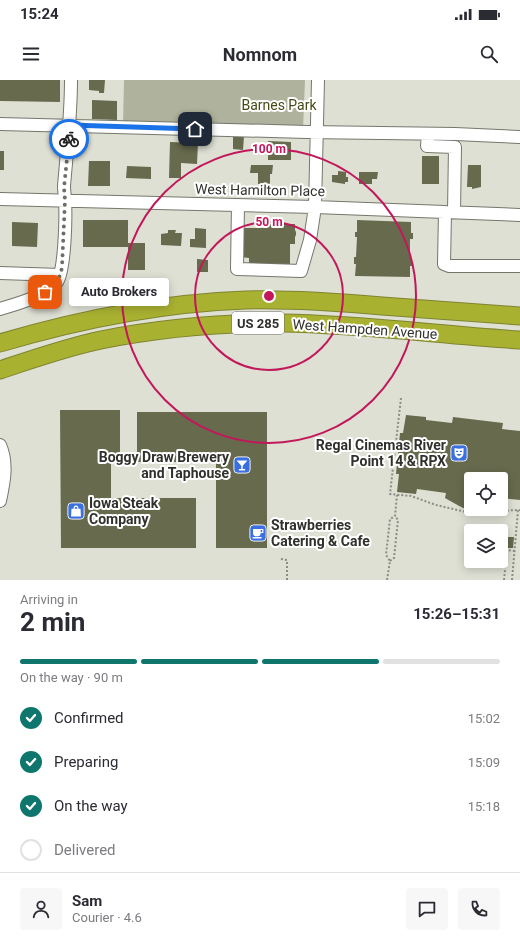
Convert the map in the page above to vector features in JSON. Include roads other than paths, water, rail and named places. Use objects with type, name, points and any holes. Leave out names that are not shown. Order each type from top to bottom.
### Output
[{"type":"highway","name":"West Hampden Avenue","points":[[0,343],[116,313],[188,304],[245,300],[330,302],[520,316]]},
{"type":"highway","name":"West Hampden Avenue","points":[[0,370],[62,350],[100,340],[149,332],[216,325],[275,323],[313,324],[520,340]]},
{"type":"street","points":[[0,309],[45,292],[52,288],[60,275],[63,260],[64,188],[70,125],[72,80]]},
{"type":"street","points":[[238,205],[236,268],[301,270],[310,240],[315,207],[318,80]]},
{"type":"street","points":[[0,124],[520,137]]},
{"type":"street","points":[[428,134],[427,146],[455,147],[444,264],[448,266],[520,266]]},
{"type":"street","name":"West Hamilton Place","points":[[0,198],[315,207],[520,215]]},
{"type":"street","points":[[0,274],[60,275]]},
{"type":"street","points":[[0,445],[4,479],[0,501]]},
{"type":"place","name":"Auto Brokers","points":[[45,292]]},
{"type":"place","name":"Regal Cinemas River Point 14 & RPX","points":[[459,453]]},
{"type":"place","name":"Boggy Draw Brewery and Taphouse","points":[[242,465]]},
{"type":"place","name":"Iowa Steak Company","points":[[76,511]]},
{"type":"place","name":"Strawberries Catering & Cafe","points":[[258,533]]},
{"type":"park label","name":"Barnes Park","points":[[279,105]]}]
